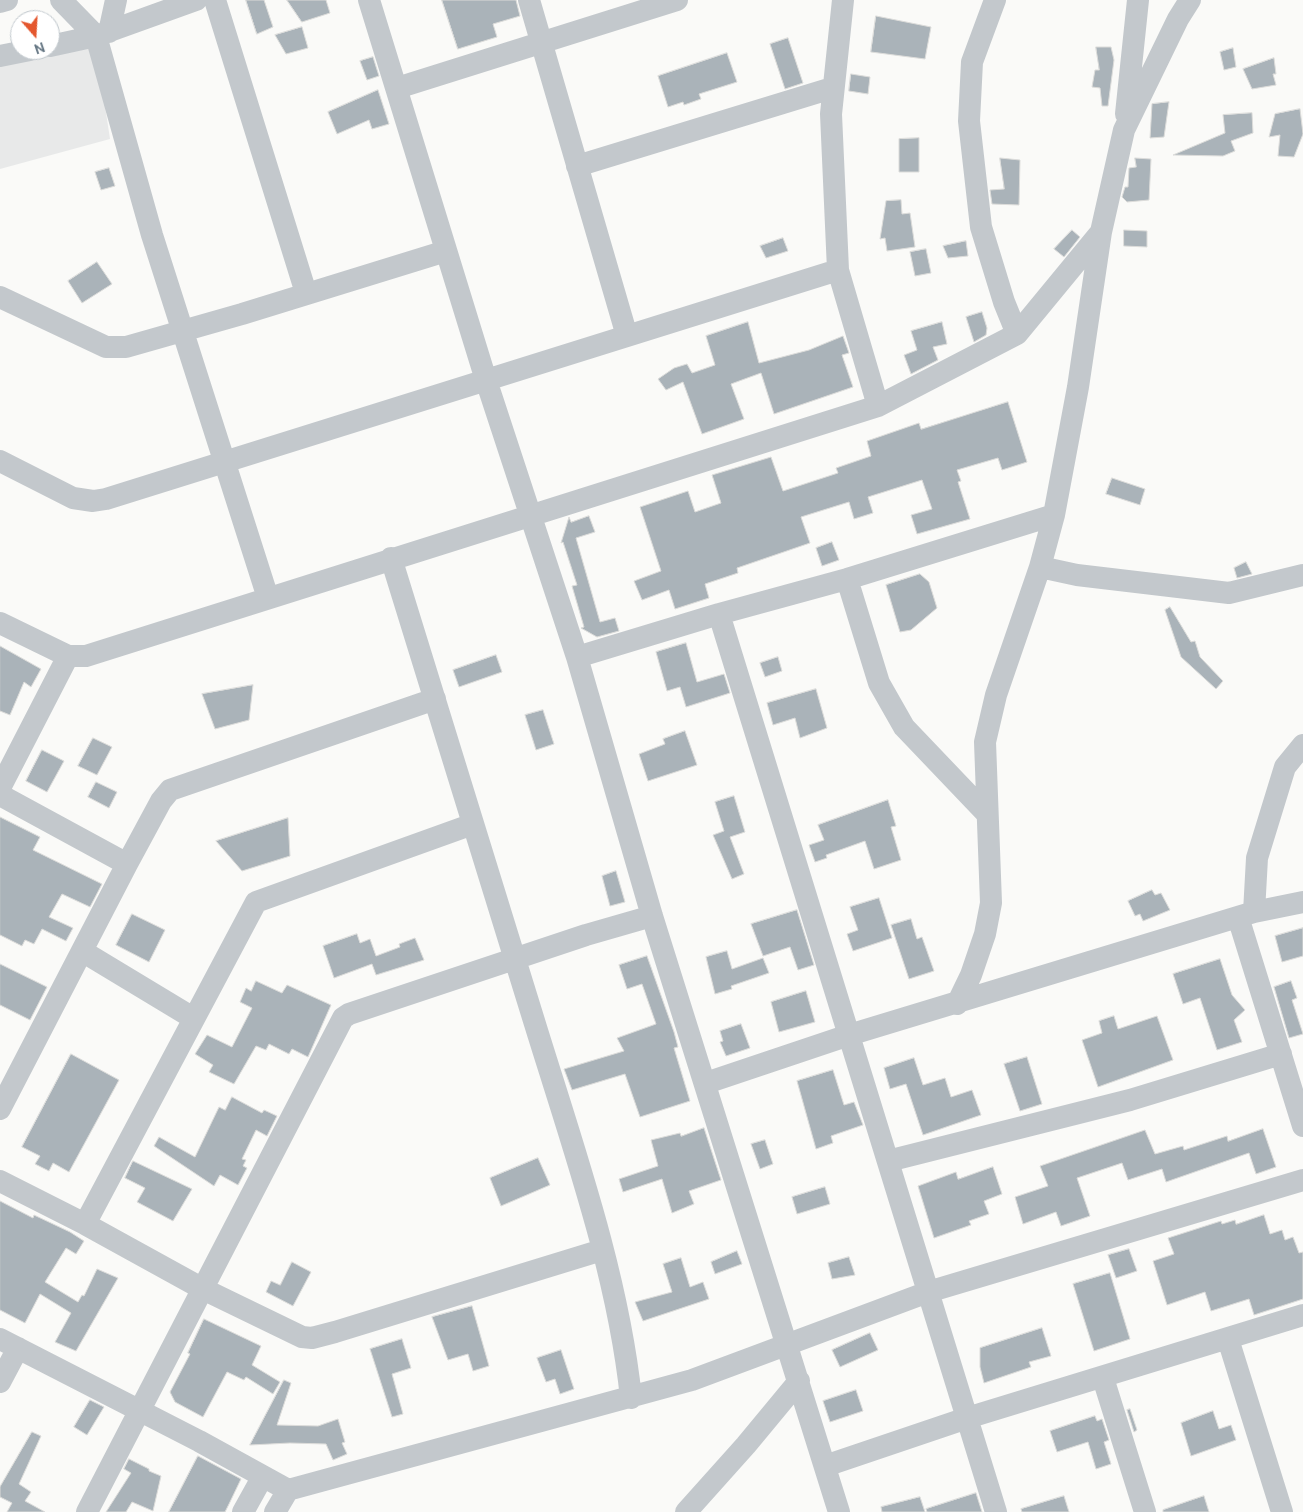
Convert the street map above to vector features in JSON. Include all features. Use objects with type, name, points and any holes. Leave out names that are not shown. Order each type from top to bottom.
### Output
[{"type":"street","points":[[0,2],[7,0]]},
{"type":"street","points":[[61,0],[102,34]]},
{"type":"street","points":[[116,0],[102,34],[152,235],[268,598]]},
{"type":"street","points":[[60,44],[102,34],[196,0]]},
{"type":"street","points":[[215,0],[306,293]]},
{"type":"street","points":[[369,0],[486,380],[577,657],[652,916],[706,1082],[824,1466],[840,1512]]},
{"type":"street","points":[[529,0],[627,336]]},
{"type":"street","points":[[397,88],[541,41],[677,0]]},
{"type":"street","points":[[843,0],[832,88],[831,114],[838,270],[878,406]]},
{"type":"street","points":[[995,0],[972,62],[969,121],[981,227],[1004,302],[1017,334]]},
{"type":"street","points":[[957,1004],[971,975],[986,934],[991,903],[985,742],[996,695],[1040,567],[1054,516],[1078,387],[1102,232],[1124,130],[1138,0]]},
{"type":"street","points":[[1124,130],[1178,19],[1190,0]]},
{"type":"street","points":[[577,166],[832,88]]},
{"type":"street","points":[[0,623],[68,656],[86,656],[391,558],[878,406],[1017,334],[1102,232]]},
{"type":"street","points":[[0,298],[106,347],[126,347],[182,332],[446,251]]},
{"type":"street","points":[[0,460],[72,498],[93,501],[225,463],[838,270]]},
{"type":"street","points":[[577,657],[719,614],[847,579],[1054,516]]},
{"type":"street","points":[[391,558],[515,958],[602,1250],[627,1358],[631,1398]]},
{"type":"street","points":[[1040,567],[1077,575],[1230,593],[1303,575]]},
{"type":"street","points":[[847,579],[879,683],[904,727],[987,814]]},
{"type":"street","points":[[719,614],[996,1512]]},
{"type":"street","points":[[0,788],[68,656]]},
{"type":"street","points":[[0,1109],[161,801],[174,787],[435,699]]},
{"type":"street","points":[[1303,745],[1285,767],[1257,858],[1246,914],[1281,1054],[1303,1126]]},
{"type":"street","points":[[0,795],[127,864]]},
{"type":"street","points":[[84,1224],[249,912],[260,899],[474,824]]},
{"type":"street","points":[[706,1082],[849,1035],[957,1004],[1246,914],[1303,902]]},
{"type":"street","points":[[87,1512],[343,1018],[349,1014],[515,958],[652,916]]},
{"type":"street","points":[[82,951],[193,1018]]},
{"type":"street","points":[[888,1161],[1130,1100],[1281,1054]]},
{"type":"street","points":[[275,1512],[288,1490],[458,1442],[631,1398],[709,1375],[928,1292],[1303,1180]]},
{"type":"street","points":[[0,1181],[203,1289],[302,1337],[312,1338],[602,1250]]},
{"type":"street","points":[[824,1466],[967,1418],[1103,1378],[1303,1315]]},
{"type":"street","points":[[1228,1339],[1282,1512]]},
{"type":"street","points":[[0,1382],[9,1343],[139,1409],[288,1490]]},
{"type":"street","points":[[1103,1378],[1144,1512]]},
{"type":"street","points":[[686,1512],[746,1445],[799,1381]]},
{"type":"street","points":[[243,1512],[263,1476]]},
{"type":"shaded area","points":[[90,45],[102,86],[110,139],[0,169],[0,63],[10,60],[60,60],[60,48]]},
{"type":"building","points":[[246,0],[264,0],[273,27],[257,34]]},
{"type":"building","points":[[287,0],[326,0],[330,13],[302,22]]},
{"type":"building","points":[[442,0],[516,0],[520,16],[493,24],[497,37],[458,49]]},
{"type":"building","points":[[876,16],[931,27],[925,59],[871,52]]},
{"type":"building","points":[[302,27],[308,48],[286,54],[275,35]]},
{"type":"building","points":[[788,38],[803,83],[785,89],[770,44]]},
{"type":"building","points":[[1096,47],[1111,47],[1114,60],[1108,106],[1102,106],[1100,88],[1092,87],[1095,70],[1099,70]]},
{"type":"building","points":[[1233,48],[1236,67],[1224,70],[1220,52]]},
{"type":"building","points":[[727,53],[737,82],[699,94],[701,99],[684,105],[683,102],[668,107],[658,76]]},
{"type":"building","points":[[373,57],[379,76],[367,80],[360,61]]},
{"type":"building","points":[[1274,58],[1276,74],[1273,74],[1276,85],[1252,89],[1243,69]]},
{"type":"building","points":[[851,74],[870,77],[868,94],[849,91]]},
{"type":"building","points":[[378,90],[389,124],[372,129],[369,120],[337,134],[328,112]]},
{"type":"building","points":[[1169,102],[1164,137],[1150,138],[1152,104]]},
{"type":"building","points":[[1300,109],[1303,134],[1294,157],[1278,156],[1280,135],[1269,137],[1275,114]]},
{"type":"building","points":[[1252,113],[1253,133],[1231,141],[1235,151],[1223,156],[1173,155],[1225,133],[1223,115]]},
{"type":"building","points":[[919,138],[919,172],[899,172],[899,139]]},
{"type":"building","points":[[1000,158],[1020,160],[1019,205],[992,204],[990,190],[1004,189]]},
{"type":"building","points":[[1135,158],[1151,159],[1149,200],[1127,202],[1122,197],[1125,187],[1128,187],[1129,168],[1136,167]]},
{"type":"building","points":[[109,168],[115,186],[101,190],[95,172]]},
{"type":"building","points":[[901,200],[902,214],[910,213],[915,247],[887,251],[885,238],[880,239],[886,201]]},
{"type":"building","points":[[1072,230],[1080,237],[1064,257],[1054,249]]},
{"type":"building","points":[[1124,230],[1147,231],[1147,247],[1124,246]]},
{"type":"building","points":[[783,238],[788,251],[766,258],[760,246]]},
{"type":"building","points":[[966,241],[968,256],[948,258],[943,246]]},
{"type":"building","points":[[926,249],[931,273],[915,276],[910,252]]},
{"type":"building","points":[[97,262],[112,284],[82,303],[68,281]]},
{"type":"building","points":[[982,312],[987,328],[986,335],[974,342],[966,317]]},
{"type":"building","points":[[748,322],[759,363],[809,350],[843,336],[849,353],[842,355],[853,387],[774,414],[761,373],[731,384],[744,419],[702,434],[683,382],[666,390],[658,379],[674,368],[687,364],[692,373],[715,365],[706,336]]},
{"type":"building","points":[[942,322],[947,344],[933,347],[938,360],[911,374],[904,355],[917,350],[911,331]]},
{"type":"building","points":[[1008,402],[1027,462],[1002,470],[998,458],[957,470],[961,481],[958,482],[970,519],[917,534],[911,515],[932,509],[922,480],[868,497],[873,513],[854,519],[849,502],[801,517],[810,543],[737,568],[738,573],[705,584],[709,598],[675,609],[669,590],[642,600],[634,581],[661,571],[640,507],[688,491],[695,512],[721,503],[712,475],[771,457],[783,491],[838,473],[836,468],[871,456],[867,441],[919,423],[921,429]]},
{"type":"building","points":[[1112,478],[1145,489],[1140,505],[1106,494]]},
{"type":"building","points":[[589,516],[595,532],[576,538],[600,622],[615,618],[619,631],[597,637],[581,628],[584,627],[572,586],[577,585],[563,542],[561,543],[569,517],[571,522]]},
{"type":"building","points":[[832,542],[839,560],[822,566],[816,548]]},
{"type":"building","points":[[1246,562],[1252,574],[1237,578],[1234,568]]},
{"type":"building","points":[[920,574],[929,582],[937,608],[911,630],[900,632],[886,585]]},
{"type":"building","points":[[1170,607],[1191,642],[1195,641],[1200,657],[1223,681],[1216,689],[1181,657],[1165,610]]},
{"type":"building","points":[[686,643],[697,682],[724,674],[730,693],[686,707],[680,687],[667,691],[656,652]]},
{"type":"building","points":[[0,646],[41,669],[31,687],[24,682],[10,715],[0,711]]},
{"type":"building","points":[[496,655],[502,672],[459,687],[453,670]]},
{"type":"building","points":[[778,657],[782,671],[765,677],[760,663]]},
{"type":"building","points":[[253,685],[249,720],[215,729],[202,694]]},
{"type":"building","points":[[816,689],[827,728],[800,738],[795,718],[773,725],[767,703]]},
{"type":"building","points":[[543,710],[554,744],[536,750],[525,715]]},
{"type":"building","points":[[685,731],[697,765],[648,781],[639,754],[665,744],[663,739]]},
{"type":"building","points":[[93,738],[112,747],[97,775],[78,766]]},
{"type":"building","points":[[42,750],[64,761],[47,792],[26,781]]},
{"type":"building","points":[[96,782],[117,792],[109,808],[88,797]]},
{"type":"building","points":[[734,796],[745,832],[730,837],[744,874],[732,879],[713,835],[724,831],[715,802]]},
{"type":"building","points":[[888,800],[896,826],[891,827],[901,860],[874,869],[865,841],[826,855],[827,858],[815,862],[809,845],[824,840],[818,825]]},
{"type":"building","points":[[0,817],[40,837],[33,850],[102,884],[90,907],[62,894],[49,917],[73,928],[66,941],[42,929],[34,944],[25,940],[22,946],[0,935]]},
{"type":"building","points":[[288,818],[290,856],[242,871],[216,841]]},
{"type":"building","points":[[616,871],[625,902],[610,906],[602,876]]},
{"type":"building","points":[[1152,890],[1155,895],[1161,893],[1170,910],[1143,921],[1140,914],[1135,916],[1128,901]]},
{"type":"building","points":[[879,898],[892,938],[853,951],[847,934],[858,930],[850,907]]},
{"type":"building","points":[[797,910],[814,965],[798,970],[790,947],[763,956],[751,924]]},
{"type":"building","points":[[132,914],[165,930],[149,962],[116,945]]},
{"type":"building","points":[[911,919],[917,939],[922,937],[934,971],[909,979],[891,925]]},
{"type":"building","points":[[1303,928],[1303,956],[1282,962],[1275,936]]},
{"type":"building","points":[[357,934],[360,943],[370,939],[376,956],[400,947],[399,944],[415,938],[424,960],[376,975],[372,964],[334,978],[323,946]]},
{"type":"building","points":[[727,951],[732,969],[763,958],[769,973],[731,986],[732,989],[715,994],[706,957]]},
{"type":"building","points":[[647,956],[674,1032],[678,1047],[674,1048],[690,1101],[640,1117],[625,1074],[572,1090],[564,1069],[624,1051],[617,1038],[656,1024],[642,984],[627,989],[619,965]]},
{"type":"building","points":[[1220,959],[1232,995],[1245,1010],[1234,1020],[1242,1042],[1217,1050],[1200,998],[1183,1004],[1173,974]]},
{"type":"building","points":[[0,964],[47,987],[30,1020],[0,1005]]},
{"type":"building","points":[[256,981],[282,993],[287,985],[331,1005],[308,1057],[292,1049],[289,1054],[269,1044],[266,1050],[256,1046],[234,1084],[209,1072],[213,1065],[195,1054],[207,1035],[232,1047],[252,1008],[240,1002],[246,988],[251,991]]},
{"type":"building","points":[[1291,981],[1297,998],[1292,1000],[1303,1034],[1289,1038],[1274,987]]},
{"type":"building","points":[[806,991],[815,1022],[779,1032],[771,1002]]},
{"type":"building","points":[[1114,1016],[1118,1029],[1157,1016],[1173,1060],[1098,1087],[1082,1040],[1102,1033],[1099,1021]]},
{"type":"building","points":[[741,1024],[750,1048],[726,1056],[720,1042],[723,1041],[720,1031]]},
{"type":"building","points":[[71,1054],[119,1080],[69,1172],[53,1163],[49,1171],[35,1164],[40,1156],[22,1147]]},
{"type":"building","points":[[1027,1057],[1042,1104],[1020,1111],[1004,1064]]},
{"type":"building","points":[[914,1058],[923,1085],[945,1078],[951,1097],[972,1090],[981,1115],[923,1135],[906,1084],[890,1089],[884,1068]]},
{"type":"building","points":[[833,1070],[844,1105],[854,1102],[863,1125],[831,1136],[833,1143],[816,1149],[797,1081]]},
{"type":"building","points":[[232,1097],[262,1113],[264,1110],[277,1116],[267,1136],[256,1130],[242,1159],[246,1160],[243,1166],[247,1168],[238,1185],[220,1175],[214,1186],[154,1146],[159,1137],[195,1157],[219,1107],[225,1110]]},
{"type":"building","points":[[704,1128],[721,1180],[689,1191],[694,1204],[672,1213],[662,1179],[623,1192],[619,1179],[658,1166],[651,1140],[680,1133],[681,1136]]},
{"type":"building","points":[[1263,1129],[1276,1167],[1256,1174],[1249,1153],[1166,1182],[1162,1169],[1128,1180],[1122,1163],[1077,1178],[1090,1216],[1061,1226],[1056,1212],[1023,1224],[1015,1197],[1048,1186],[1040,1166],[1145,1130],[1155,1154],[1183,1146],[1184,1150],[1227,1136],[1228,1141]]},
{"type":"building","points":[[765,1140],[773,1164],[760,1169],[751,1144]]},
{"type":"building","points":[[538,1158],[550,1185],[501,1206],[490,1178]]},
{"type":"building","points":[[133,1161],[192,1189],[173,1221],[137,1202],[145,1188],[125,1178]]},
{"type":"building","points":[[993,1167],[1002,1194],[984,1201],[989,1214],[969,1221],[971,1225],[934,1238],[918,1186],[956,1172],[958,1179]]},
{"type":"building","points":[[825,1187],[830,1204],[797,1214],[792,1197]]},
{"type":"building","points":[[0,1201],[33,1218],[34,1215],[70,1232],[84,1241],[76,1254],[66,1248],[45,1282],[78,1302],[82,1295],[84,1296],[97,1269],[118,1278],[76,1351],[55,1342],[71,1313],[40,1294],[25,1323],[0,1310]]},
{"type":"building","points":[[1264,1215],[1270,1234],[1282,1230],[1285,1240],[1293,1237],[1299,1253],[1303,1252],[1303,1299],[1254,1315],[1249,1299],[1211,1311],[1205,1292],[1167,1305],[1153,1261],[1174,1254],[1168,1238],[1221,1221],[1222,1224],[1235,1220],[1236,1224]]},
{"type":"building","points":[[1129,1249],[1137,1271],[1116,1278],[1108,1255]]},
{"type":"building","points":[[737,1251],[742,1264],[715,1274],[711,1262]]},
{"type":"building","points":[[849,1257],[855,1275],[832,1279],[828,1263]]},
{"type":"building","points":[[681,1258],[690,1287],[703,1282],[709,1299],[643,1321],[635,1302],[672,1292],[663,1264]]},
{"type":"building","points":[[292,1262],[311,1272],[293,1306],[266,1292],[271,1281],[280,1285]]},
{"type":"building","points":[[1110,1273],[1130,1339],[1094,1351],[1073,1284]]},
{"type":"building","points":[[472,1306],[489,1366],[473,1371],[468,1354],[448,1360],[432,1317]]},
{"type":"building","points":[[204,1319],[261,1346],[252,1365],[280,1382],[273,1394],[246,1377],[244,1380],[227,1372],[203,1417],[175,1402],[170,1392],[190,1354],[188,1353]]},
{"type":"building","points":[[1042,1328],[1051,1356],[1029,1362],[1031,1367],[984,1383],[980,1367],[980,1348]]},
{"type":"building","points":[[870,1333],[878,1350],[840,1367],[832,1350]]},
{"type":"building","points":[[402,1339],[411,1368],[392,1374],[403,1414],[392,1417],[370,1349]]},
{"type":"building","points":[[561,1350],[574,1389],[560,1394],[555,1379],[546,1382],[537,1358]]},
{"type":"building","points":[[284,1380],[291,1383],[277,1425],[318,1426],[338,1419],[345,1442],[342,1443],[347,1454],[333,1460],[326,1444],[250,1445]]},
{"type":"building","points":[[856,1390],[863,1411],[830,1422],[823,1401]]},
{"type":"building","points":[[90,1400],[104,1407],[87,1435],[74,1427]]},
{"type":"building","points":[[1130,1409],[1137,1430],[1134,1432],[1127,1410]]},
{"type":"building","points":[[1213,1411],[1219,1429],[1231,1425],[1236,1440],[1191,1456],[1181,1423]]},
{"type":"building","points":[[1095,1416],[1097,1421],[1102,1419],[1109,1440],[1104,1442],[1111,1464],[1096,1469],[1088,1442],[1057,1452],[1050,1431]]},
{"type":"building","points":[[32,1432],[41,1436],[19,1484],[31,1492],[25,1501],[45,1512],[7,1512],[12,1503],[0,1497],[0,1487]]},
{"type":"building","points":[[198,1456],[241,1479],[225,1512],[169,1512]]},
{"type":"building","points":[[129,1459],[161,1476],[153,1511],[132,1502],[126,1512],[106,1512],[131,1473],[124,1469]]},
{"type":"building","points":[[976,1493],[982,1512],[927,1512],[926,1509]]},
{"type":"building","points":[[1064,1496],[1069,1512],[1022,1512],[1021,1509]]},
{"type":"building","points":[[1204,1496],[1209,1512],[1163,1512],[1163,1510]]},
{"type":"building","points":[[920,1497],[925,1512],[882,1512],[881,1507]]}]
